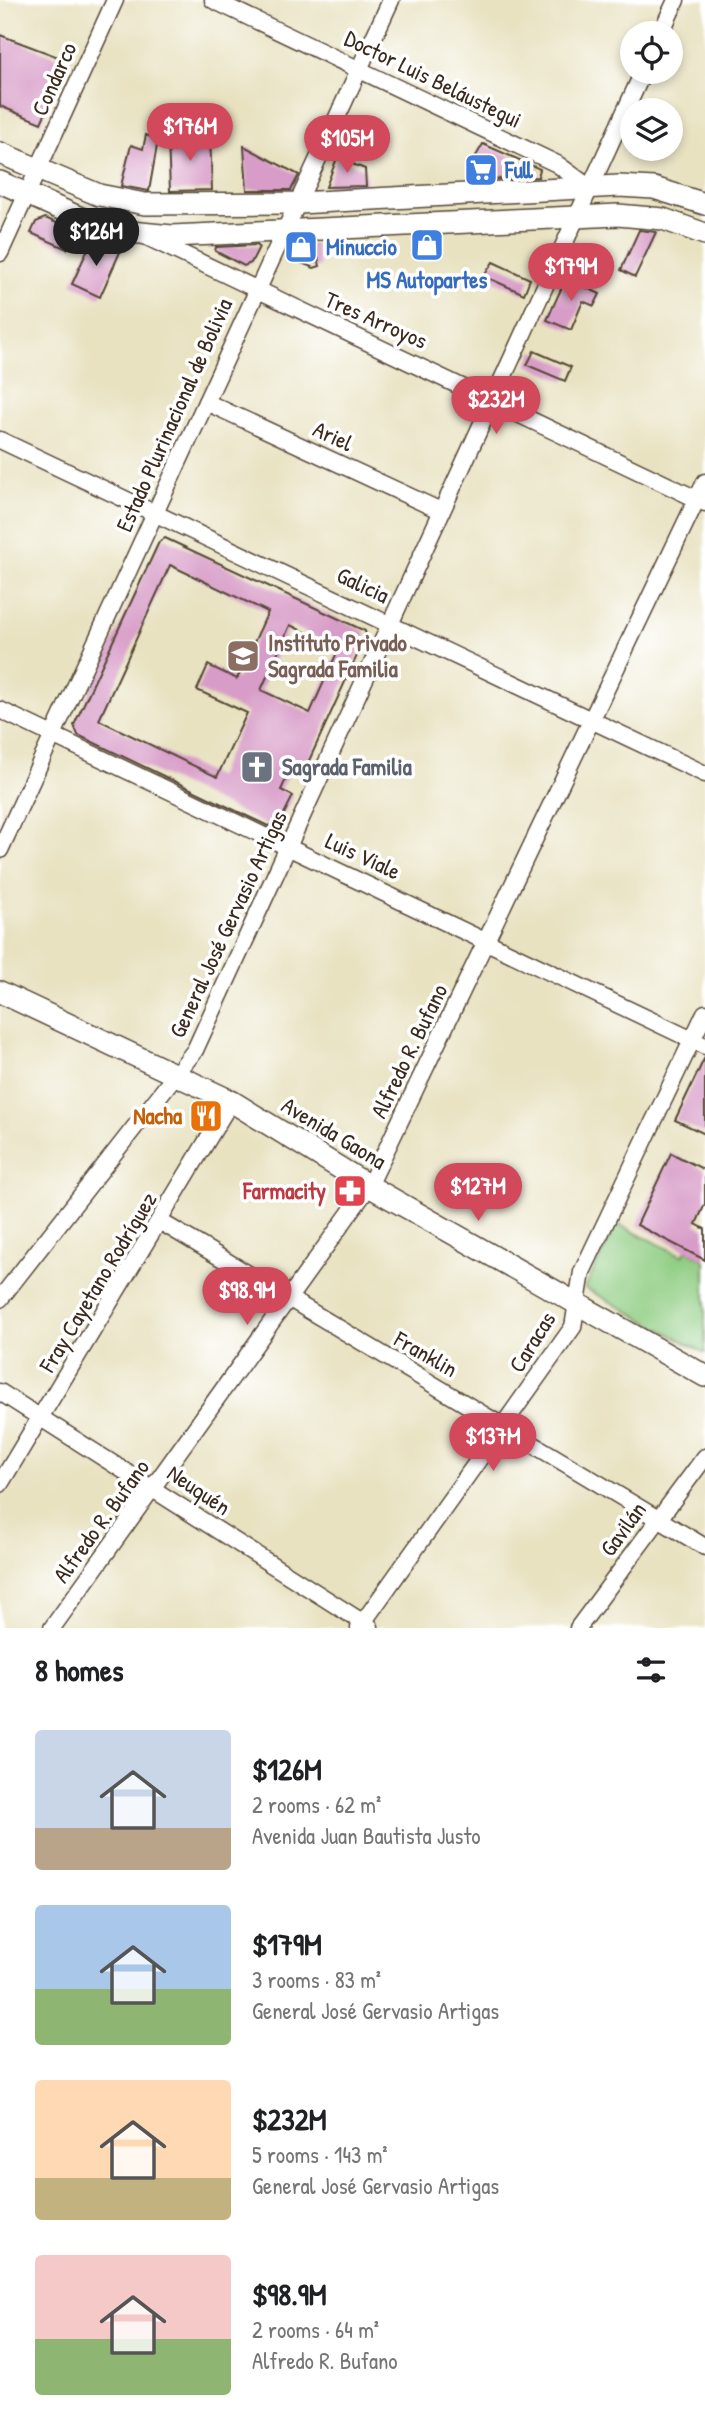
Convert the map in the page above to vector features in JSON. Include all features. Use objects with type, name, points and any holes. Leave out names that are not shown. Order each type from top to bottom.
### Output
[{"type":"main road","points":[[0,153],[99,195],[145,204],[298,203],[590,188],[654,188],[705,204]]},
{"type":"main road","points":[[0,182],[94,224],[142,234],[284,233],[641,215],[663,219],[705,234]]},
{"type":"main road","name":"Avenida Gaona","points":[[0,992],[179,1074],[231,1101],[369,1186],[705,1376]]},
{"type":"street","name":"Condarco","points":[[0,253],[115,0]]},
{"type":"street","name":"Doctor Luis Beláustegui","points":[[214,0],[557,164],[590,188]]},
{"type":"street","name":"Estado Plurinacional de Bolivia","points":[[0,850],[391,0]]},
{"type":"street","points":[[666,21],[676,0]]},
{"type":"street","name":"General José Gervasio Artigas","points":[[0,1299],[179,1074],[195,1050],[638,84]]},
{"type":"street","name":"Tres Arroyos","points":[[142,234],[701,501]]},
{"type":"street","name":"Ariel","points":[[206,402],[440,512]]},
{"type":"street","name":"Galicia","points":[[0,440],[390,622],[705,774]]},
{"type":"street","name":"Alfredo R. Bufano","points":[[52,1628],[369,1186],[592,721],[701,501],[705,482]]},
{"type":"street","name":"Luis Viale","points":[[0,710],[699,1043]]},
{"type":"street","name":"Caracas","points":[[365,1626],[573,1327],[582,1272],[699,1043],[705,1013]]},
{"type":"street","name":"Fray Cayetano Rodríguez","points":[[0,1484],[161,1222],[231,1101]]},
{"type":"street","name":"Franklin","points":[[161,1222],[289,1301],[705,1547]]},
{"type":"street","name":"Neuquén","points":[[0,1392],[154,1487],[365,1626]]},
{"type":"street","name":"Gavilán","points":[[578,1628],[705,1457]]},
{"type":"green space","points":[[617,1224],[683,1256],[686,1250],[705,1260],[705,1353],[585,1288]]},
{"type":"building","points":[[0,35],[69,61],[41,123],[0,106]]},
{"type":"building","points":[[146,135],[158,140],[149,191],[121,186],[131,145],[143,149]]},
{"type":"building","points":[[210,135],[212,190],[170,191],[168,136]]},
{"type":"building","points":[[483,144],[540,169],[538,177],[475,180],[473,161]]},
{"type":"building","points":[[244,146],[299,175],[291,190],[247,190]]},
{"type":"building","points":[[337,158],[365,169],[366,186],[326,187]]},
{"type":"building","points":[[45,218],[76,231],[67,249],[31,233],[36,222]]},
{"type":"building","points":[[639,230],[656,232],[635,277],[621,270]]},
{"type":"building","points":[[92,240],[120,252],[100,297],[72,284]]},
{"type":"building","points":[[315,244],[320,266],[314,268],[289,258],[296,245]]},
{"type":"building","points":[[216,247],[259,247],[251,263],[244,266],[215,251]]},
{"type":"building","points":[[493,262],[530,279],[524,294],[484,276]]},
{"type":"building","points":[[566,278],[600,294],[594,306],[583,301],[571,330],[547,320]]},
{"type":"building","points":[[534,351],[571,367],[565,381],[527,365]]},
{"type":"building","points":[[165,538],[365,631],[366,636],[302,776],[290,770],[281,790],[293,796],[280,822],[268,826],[78,735],[74,725],[159,542]],"holes":[[[170,565],[268,612],[237,679],[208,665],[197,690],[247,713],[217,777],[99,720]],[[290,625],[339,648],[310,713],[261,690]]]},
{"type":"building","points":[[705,1057],[705,1134],[675,1120]]},
{"type":"building","points":[[671,1153],[705,1170],[705,1204],[696,1224],[705,1229],[705,1260],[637,1225]]},
{"type":"place","name":"Full","points":[[481,170]]},
{"type":"place","name":"MS Autopartes","points":[[427,245]]},
{"type":"place","name":"Minuccio","points":[[301,247]]},
{"type":"place","name":"Instituto Privado Sagrada Familia","points":[[243,656]]},
{"type":"place","name":"Sagrada Familia","points":[[257,767]]},
{"type":"place","name":"Nacha","points":[[206,1116]]},
{"type":"place","name":"Farmacity","points":[[350,1191]]}]
